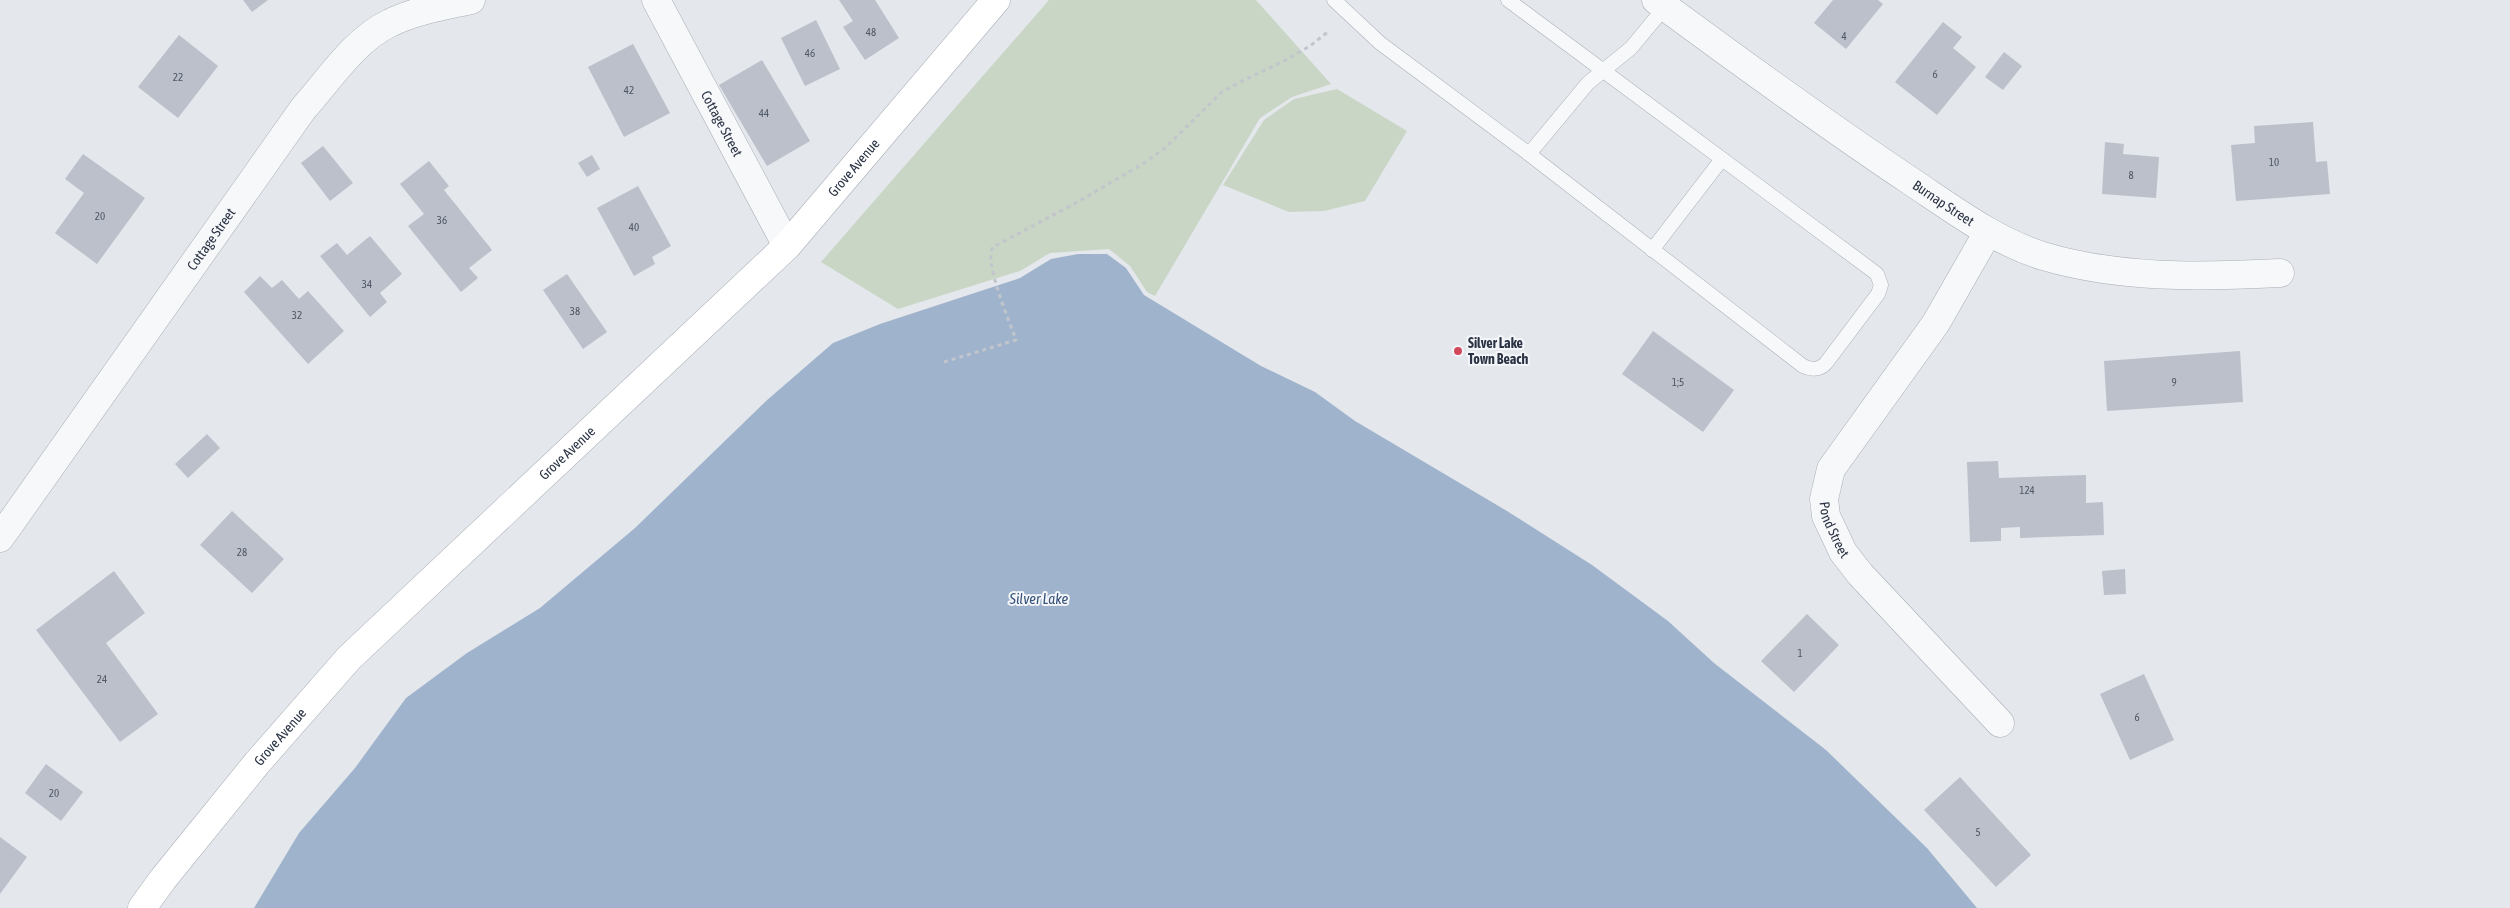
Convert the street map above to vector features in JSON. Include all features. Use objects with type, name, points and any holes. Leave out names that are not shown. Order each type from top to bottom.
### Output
[{"type":"street","name":"Cottage Street","points":[[0,538],[303,109],[344,62],[368,38],[389,23],[426,11],[471,0]]},
{"type":"street","name":"Cottage Street","points":[[656,0],[788,246]]},
{"type":"street","name":"Grove Avenue","points":[[142,908],[163,879],[251,771],[349,658],[788,246],[996,0]]},
{"type":"street","name":"Burnap Street","points":[[1661,3],[1840,134],[1988,232],[2042,256],[2099,267],[2179,276],[2280,273]]},
{"type":"street","name":"Pond Street","points":[[1988,232],[1936,323],[1831,470],[1824,499],[1826,516],[1832,532],[1843,552],[1860,574],[2000,722]]},
{"type":"lane","points":[[1334,0],[1380,43],[1529,154],[1803,366],[1809,369],[1818,369],[1826,363],[1878,294],[1882,285],[1881,279],[1875,272],[1508,0]]},
{"type":"lane","points":[[1529,154],[1559,116],[1602,71],[1631,48],[1661,3]]},
{"type":"lane","points":[[1652,250],[1722,159]]},
{"type":"path","points":[[944,362],[1016,340],[994,276],[990,256],[994,247],[1074,204],[1156,155],[1222,92],[1310,46],[1349,15]]},
{"type":"green space","points":[[1049,0],[1256,0],[1331,84],[1292,97],[1260,118],[1155,296],[1147,292],[1130,266],[1109,249],[1050,253],[1020,271],[898,309],[821,262]]},
{"type":"green space","points":[[1337,89],[1407,131],[1365,201],[1324,211],[1289,212],[1223,185],[1264,120],[1294,99]]},
{"type":"water","name":"Silver Lake","points":[[1078,254],[1107,254],[1126,268],[1144,295],[1261,366],[1315,392],[1355,421],[1507,511],[1592,565],[1668,621],[1714,663],[1826,750],[1927,848],[1977,908],[254,908],[299,833],[355,768],[406,698],[467,653],[540,608],[635,528],[766,401],[833,343],[880,324],[1020,278],[1051,259]]},
{"type":"building","points":[[243,0],[268,0],[252,12]]},
{"type":"building","points":[[839,0],[875,0],[899,38],[865,60],[843,27],[853,21]]},
{"type":"building","points":[[1833,0],[1878,0],[1883,4],[1846,49],[1814,23]]},
{"type":"building","points":[[816,20],[840,69],[805,86],[781,38]]},
{"type":"building","points":[[1943,22],[1962,37],[1953,48],[1976,67],[1937,115],[1895,82]]},
{"type":"building","points":[[179,35],[218,66],[178,118],[138,87]]},
{"type":"building","points":[[633,44],[670,113],[624,137],[588,67]]},
{"type":"building","points":[[2004,52],[2022,66],[2003,90],[1985,77]]},
{"type":"building","points":[[762,60],[810,141],[767,166],[719,85]]},
{"type":"building","points":[[2313,122],[2316,162],[2327,161],[2330,194],[2236,201],[2231,145],[2255,143],[2254,126]]},
{"type":"building","points":[[2105,142],[2124,144],[2123,154],[2159,157],[2156,198],[2102,194]]},
{"type":"building","points":[[323,146],[353,183],[330,201],[301,163]]},
{"type":"building","points":[[83,154],[145,198],[97,264],[55,233],[84,193],[65,179]]},
{"type":"building","points":[[592,155],[600,169],[587,177],[578,163]]},
{"type":"building","points":[[429,161],[449,186],[444,190],[492,250],[469,268],[478,278],[461,292],[408,226],[424,214],[400,184]]},
{"type":"building","points":[[638,186],[671,246],[652,257],[655,264],[634,276],[597,208]]},
{"type":"building","points":[[370,236],[402,274],[380,293],[387,302],[370,317],[320,256],[337,243],[347,255]]},
{"type":"building","points":[[567,274],[607,332],[583,349],[543,290]]},
{"type":"building","points":[[260,276],[272,288],[282,280],[299,299],[308,291],[344,331],[308,364],[244,292]]},
{"type":"building","points":[[1653,331],[1734,390],[1703,432],[1622,374]]},
{"type":"building","points":[[2240,351],[2243,402],[2107,411],[2104,361]]},
{"type":"building","points":[[207,434],[220,448],[188,478],[175,464]]},
{"type":"building","points":[[1998,461],[1999,478],[2086,475],[2086,503],[2103,502],[2104,535],[2020,538],[2020,527],[2001,528],[2001,541],[1970,542],[1967,462]]},
{"type":"building","points":[[232,511],[284,559],[252,593],[200,545]]},
{"type":"building","points":[[2125,569],[2126,594],[2104,595],[2102,571]]},
{"type":"building","points":[[114,571],[145,613],[106,643],[158,714],[120,742],[36,630]]},
{"type":"building","points":[[1807,614],[1839,645],[1794,692],[1761,661]]},
{"type":"building","points":[[2144,674],[2174,740],[2130,760],[2100,694]]},
{"type":"building","points":[[46,764],[83,792],[61,821],[25,793]]},
{"type":"building","points":[[1960,777],[2031,855],[1996,887],[1924,810]]},
{"type":"building","points":[[0,837],[27,857],[0,894]]},
{"type":"place","name":"Silver Lake Town Beach","points":[[1458,351]]}]
